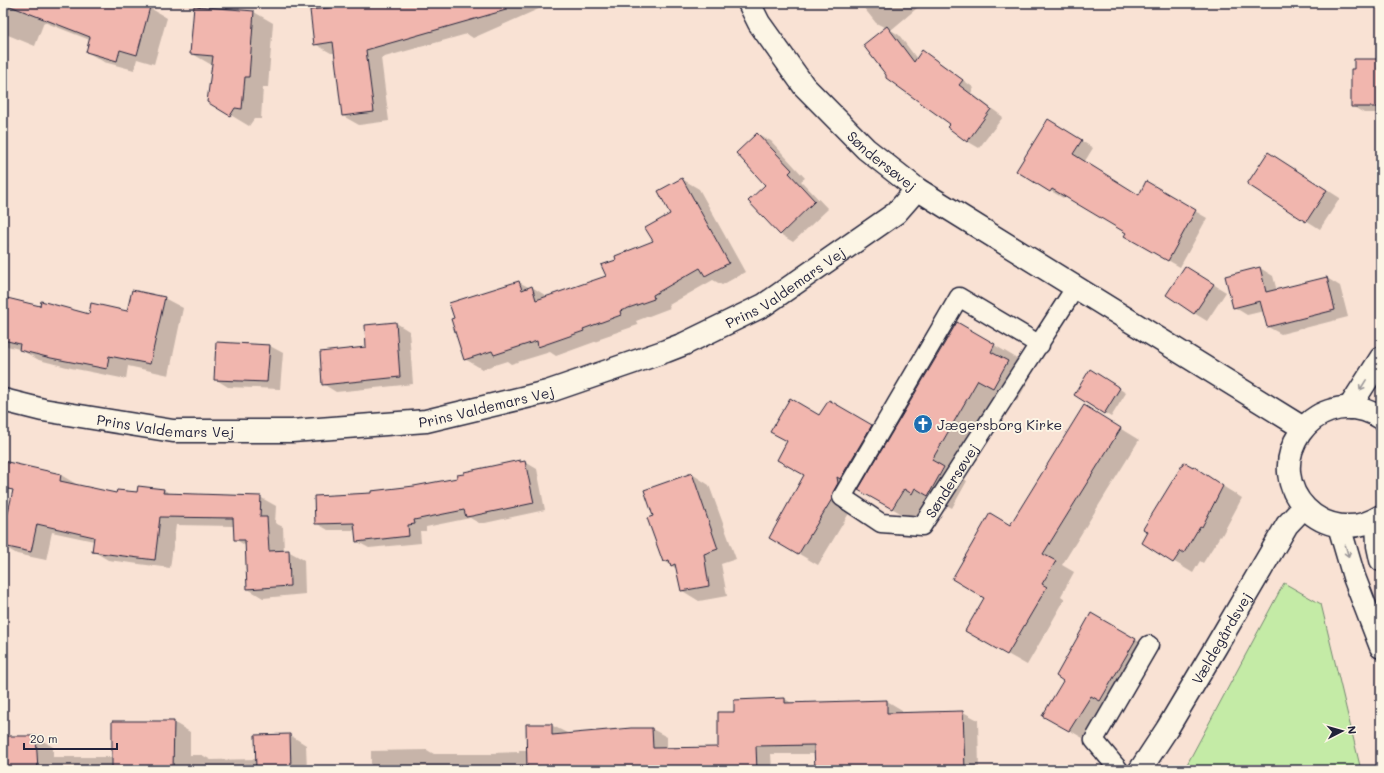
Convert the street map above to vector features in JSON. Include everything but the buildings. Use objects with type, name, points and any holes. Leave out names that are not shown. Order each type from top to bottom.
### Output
[{"type":"street","name":"Søndersøvej","points":[[749,3],[759,23],[804,86],[866,149],[916,189],[1303,428]]},
{"type":"street","name":"Prins Valdemars Vej","points":[[3,400],[43,410],[173,431],[292,431],[426,421],[547,392],[684,344],[764,305],[896,213],[916,189]]},
{"type":"street","points":[[1349,408],[1381,358]]},
{"type":"street","points":[[1381,418],[1369,412],[1349,408],[1325,412],[1303,428],[1293,446],[1289,459],[1292,487],[1304,507],[1322,521],[1339,526],[1359,525],[1379,518],[1378,546],[1381,560]]},
{"type":"street","name":"Vældegårdsvej","points":[[1140,770],[1211,657],[1287,526],[1304,507]]},
{"type":"street","points":[[1339,526],[1354,577],[1381,647]]},
{"type":"lane","name":"Søndersøvej","points":[[1040,345],[959,297],[842,496],[881,523],[922,526],[1040,345],[1075,288]]},
{"type":"lane","points":[[1119,770],[1094,740],[1149,646]]},
{"type":"green space","points":[[1284,583],[1321,604],[1361,770],[1184,770]]},
{"type":"place","name":"Jægersborg Kirke","points":[[923,424]]}]
